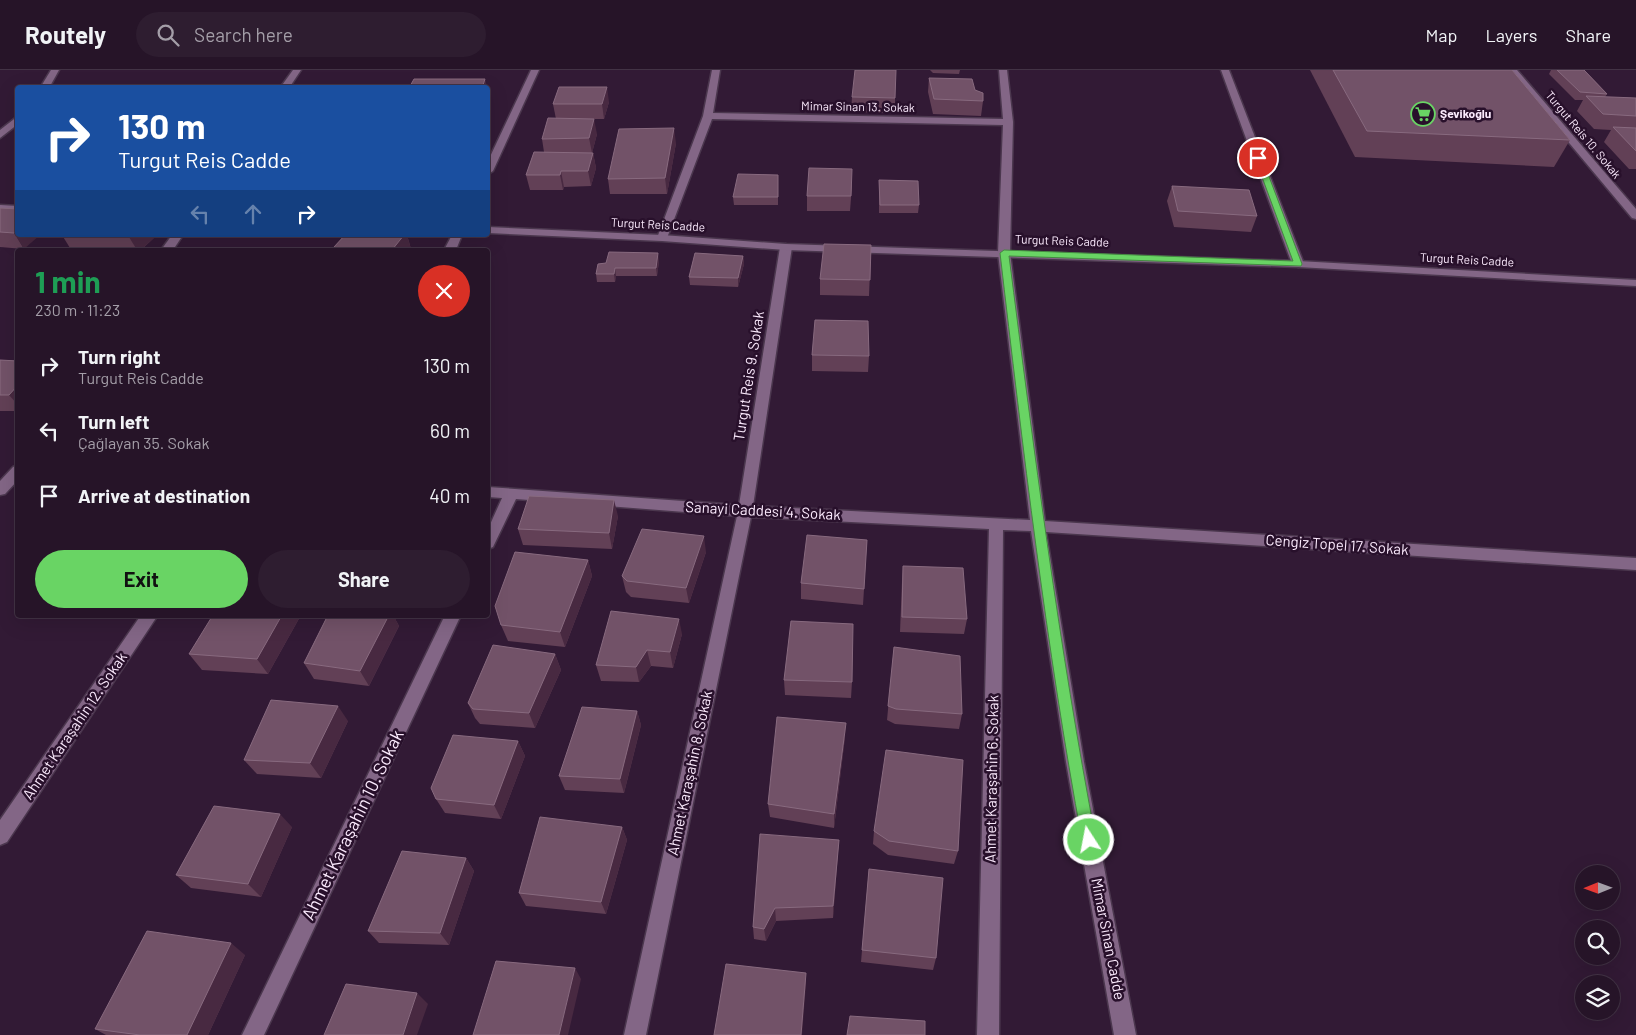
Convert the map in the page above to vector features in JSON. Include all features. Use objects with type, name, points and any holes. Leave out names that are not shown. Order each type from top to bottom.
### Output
[{"type":"street","points":[[46,85],[55,70]]},
{"type":"street","points":[[286,85],[297,70]]},
{"type":"street","points":[[490,166],[535,70]]},
{"type":"street","points":[[662,238],[708,116],[716,70]]},
{"type":"street","name":"Mimar Sinan Cadde","points":[[1003,70],[1008,122],[1004,253],[1038,526],[1074,762],[1126,1035]]},
{"type":"street","points":[[1225,70],[1298,264]]},
{"type":"street","name":"Turgut Reis 10. Sokak","points":[[1512,70],[1636,216]]},
{"type":"street","name":"Mimar Sinan 13. Sokak","points":[[708,116],[1008,122]]},
{"type":"street","points":[[0,135],[15,122]]},
{"type":"street","points":[[0,208],[15,209]]},
{"type":"street","name":"Turgut Reis Cadde","points":[[490,230],[662,238],[786,247],[1298,264],[1636,283]]},
{"type":"street","points":[[168,248],[177,237]]},
{"type":"street","name":"Turgut Reis 9. Sokak","points":[[745,511],[786,247]]},
{"type":"street","points":[[0,473],[15,472]]},
{"type":"street","points":[[0,490],[15,474]]},
{"type":"street","name":"Sanayi Caddesi 4. Sokak","points":[[490,492],[745,511],[1038,526]]},
{"type":"street","points":[[490,540],[512,493]]},
{"type":"street","name":"Ahmet Karaşahin 8. Sokak","points":[[635,1035],[745,511]]},
{"type":"street","name":"Ahmet Karaşahin 6. Sokak","points":[[988,1035],[996,524]]},
{"type":"street","name":"Cengiz Topel 17. Sokak","points":[[1038,526],[1636,564]]},
{"type":"street","name":"Ahmet Karaşahin 12. Sokak","points":[[0,836],[148,618]]},
{"type":"street","name":"Ahmet Karaşahin 10. Sokak","points":[[253,1035],[452,618]]},
{"type":"building","points":[[855,70],[896,70],[895,98],[852,97]]},
{"type":"building","points":[[1333,70],[1512,70],[1570,140],[1367,131]]},
{"type":"building","points":[[1557,70],[1584,70],[1607,94],[1580,92]]},
{"type":"building","points":[[929,78],[972,79],[975,90],[983,93],[983,101],[934,99]]},
{"type":"building","points":[[414,79],[485,79],[483,85],[411,85]]},
{"type":"building","points":[[559,87],[607,87],[602,104],[553,104]]},
{"type":"building","points":[[1586,96],[1636,98],[1636,116],[1603,114]]},
{"type":"building","points":[[548,118],[594,119],[589,138],[542,139]]},
{"type":"building","points":[[1613,127],[1636,128],[1636,151]]},
{"type":"building","points":[[674,128],[665,178],[608,179],[619,129]]},
{"type":"building","points":[[534,152],[593,153],[588,171],[561,171],[560,175],[526,175]]},
{"type":"building","points":[[809,168],[852,169],[851,196],[807,196]]},
{"type":"building","points":[[738,174],[778,175],[778,197],[733,197]]},
{"type":"building","points":[[879,180],[918,181],[919,205],[880,205]]},
{"type":"building","points":[[1172,186],[1249,190],[1257,216],[1178,211]]},
{"type":"building","points":[[0,208],[15,209],[15,232],[0,232]]},
{"type":"building","points":[[343,237],[402,237],[394,248],[334,247]]},
{"type":"building","points":[[824,244],[871,245],[870,280],[820,279]]},
{"type":"building","points":[[609,252],[658,253],[656,268],[615,268],[614,274],[596,274],[598,264],[606,263]]},
{"type":"building","points":[[695,253],[743,256],[738,278],[689,277]]},
{"type":"building","points":[[815,320],[868,321],[869,356],[812,355]]},
{"type":"building","points":[[0,360],[15,361],[15,388],[9,395],[0,395]]},
{"type":"building","points":[[529,496],[614,500],[609,533],[518,529]]},
{"type":"building","points":[[642,529],[704,536],[686,588],[627,581],[622,576]]},
{"type":"building","points":[[807,535],[867,540],[864,589],[801,583]]},
{"type":"building","points":[[515,552],[588,560],[560,632],[501,625],[495,606]]},
{"type":"building","points":[[903,566],[963,568],[967,619],[902,617]]},
{"type":"building","points":[[611,611],[679,619],[670,652],[647,650],[636,667],[596,665]]},
{"type":"building","points":[[211,618],[280,618],[257,659],[189,654]]},
{"type":"building","points":[[326,618],[387,618],[360,671],[304,663]]},
{"type":"building","points":[[791,621],[853,624],[852,682],[784,680]]},
{"type":"building","points":[[493,645],[555,654],[529,713],[473,709],[468,703]]},
{"type":"building","points":[[894,647],[960,656],[962,714],[896,709],[888,706]]},
{"type":"building","points":[[271,700],[338,706],[310,763],[244,760]]},
{"type":"building","points":[[582,707],[637,711],[620,779],[559,776]]},
{"type":"building","points":[[777,717],[846,723],[834,814],[768,804]]},
{"type":"building","points":[[453,735],[518,741],[494,805],[436,799],[431,788]]},
{"type":"building","points":[[886,750],[963,760],[958,851],[889,841],[874,831]]},
{"type":"building","points":[[214,806],[280,814],[248,884],[176,875]]},
{"type":"building","points":[[540,817],[622,827],[601,902],[519,893]]},
{"type":"building","points":[[760,834],[839,840],[833,906],[775,908],[764,929],[753,927]]},
{"type":"building","points":[[402,851],[466,858],[440,933],[368,931]]},
{"type":"building","points":[[869,869],[943,878],[936,958],[862,950]]},
{"type":"building","points":[[147,931],[231,943],[187,1035],[140,1035],[95,1029]]},
{"type":"building","points":[[496,961],[575,968],[559,1035],[473,1035]]},
{"type":"building","points":[[726,964],[806,973],[801,1035],[714,1035]]},
{"type":"building","points":[[346,984],[417,993],[403,1035],[324,1035]]},
{"type":"building","points":[[850,1016],[925,1021],[925,1035],[847,1035]]},
{"type":"place","name":"Şevikoğlu","points":[[1423,114]]},
{"type":"route","points":[[1089,840],[1074,762],[1038,526],[1004,253],[1298,264],[1258,158]]}]
